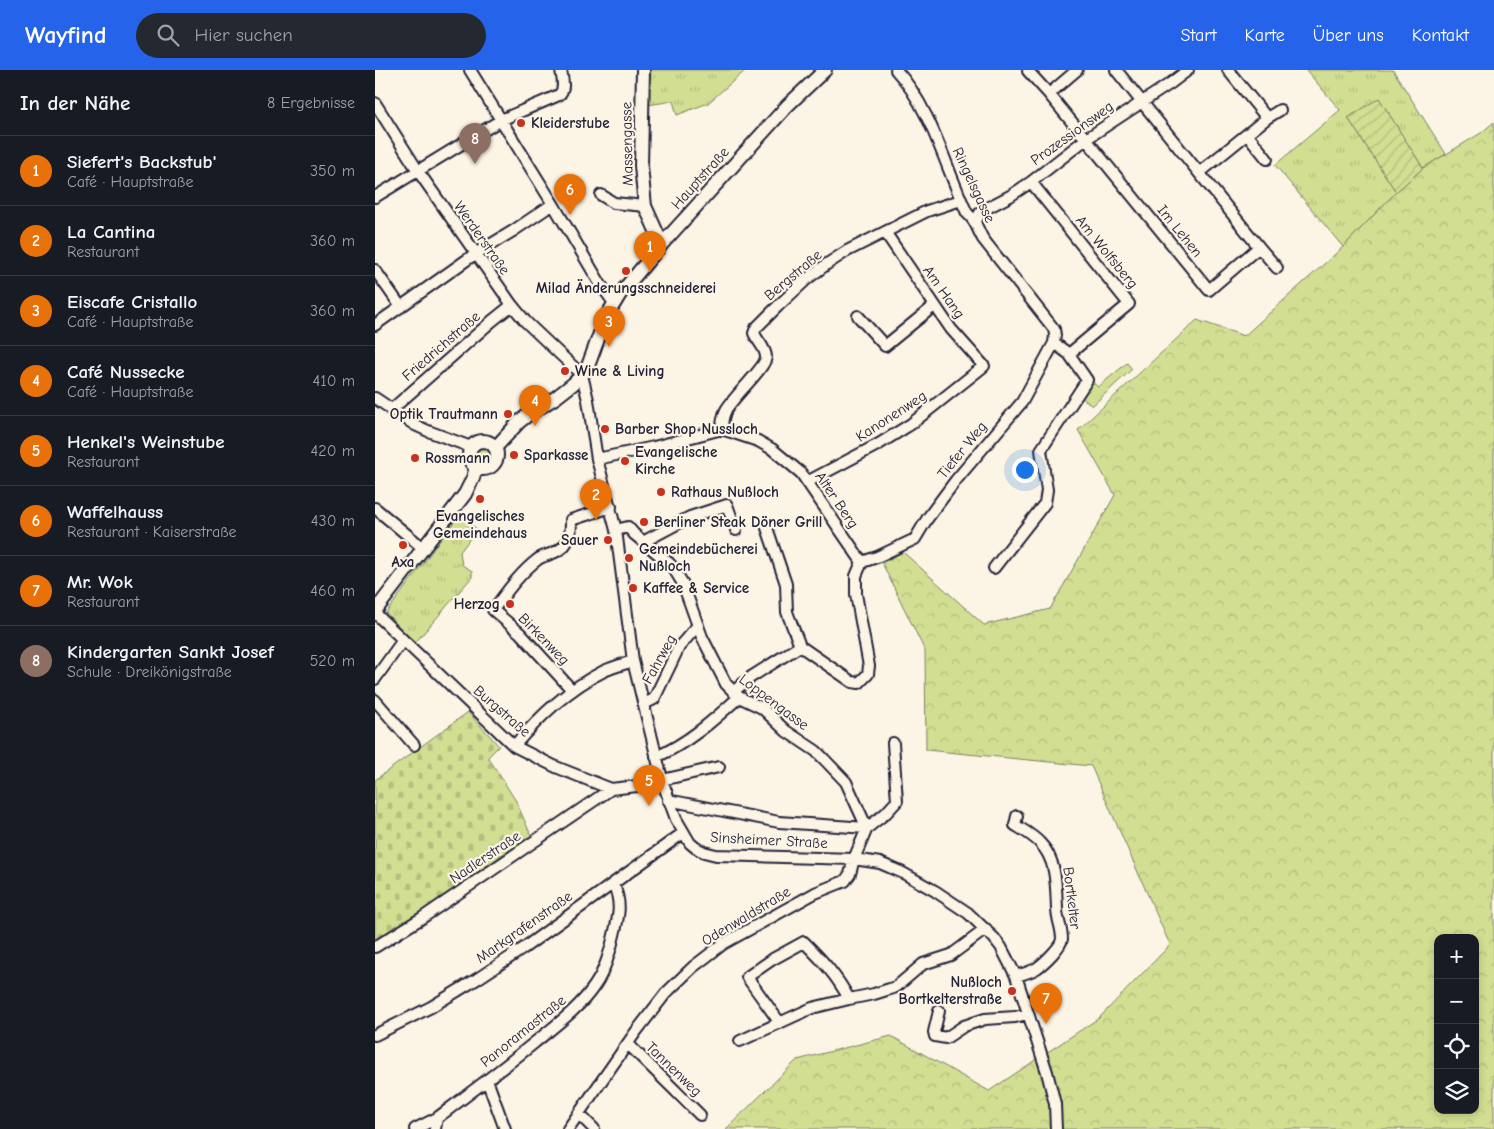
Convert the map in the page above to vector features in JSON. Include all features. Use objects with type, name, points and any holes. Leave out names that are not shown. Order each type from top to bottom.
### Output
[{"type":"main road","name":"Massengasse","points":[[643,70],[641,166],[645,206],[663,244]]},
{"type":"main road","name":"Hauptstraße","points":[[476,468],[485,469],[493,464],[497,457],[495,448],[519,422],[555,398],[582,375],[588,366],[614,303],[620,294],[787,104],[825,70]]},
{"type":"main road","points":[[375,612],[465,494],[476,468],[470,462],[468,454],[471,447],[481,440],[489,442],[495,448]]},
{"type":"street","points":[[470,70],[614,303]]},
{"type":"street","points":[[375,197],[501,120],[562,92],[561,70]]},
{"type":"street","name":"Ringelsgasse","points":[[896,70],[903,77],[920,104],[967,213],[976,221],[978,231],[983,239],[1054,329]]},
{"type":"street","points":[[1049,94],[1077,70]]},
{"type":"street","points":[[1115,70],[1277,268]]},
{"type":"street","name":"Prozessionsweg","points":[[976,221],[980,213],[985,209],[1031,182],[1086,139],[1188,70]]},
{"type":"street","points":[[1228,70],[1267,118]]},
{"type":"street","points":[[1028,71],[1086,139]]},
{"type":"street","name":"Werderstraße","points":[[375,104],[418,171],[512,305],[526,322],[582,375]]},
{"type":"street","points":[[1199,172],[1267,118],[1280,110]]},
{"type":"street","points":[[1247,134],[1267,159]]},
{"type":"street","name":"Im Lehen","points":[[1086,139],[1209,290],[1259,247]]},
{"type":"street","name":"Am Wolfsberg","points":[[1031,182],[1129,304],[1069,354]]},
{"type":"street","points":[[601,195],[614,203],[645,206]]},
{"type":"street","name":"Bergstraße","points":[[722,429],[726,410],[737,394],[762,366],[766,358],[765,350],[756,340],[754,333],[756,328],[807,279],[847,251],[927,211],[961,200]]},
{"type":"street","points":[[375,325],[475,254],[553,204]]},
{"type":"street","name":"Am Hang","points":[[885,232],[934,306],[951,329],[984,366]]},
{"type":"street","points":[[375,270],[401,307]]},
{"type":"street","name":"Friedrichstraße","points":[[391,410],[512,305]]},
{"type":"street","points":[[858,316],[885,346],[934,306]]},
{"type":"street","name":"Tiefer Weg","points":[[862,562],[915,539],[927,519],[956,480],[1021,402],[1054,343],[1054,329]]},
{"type":"street","points":[[994,568],[1045,503],[1047,490],[1041,450],[1087,380],[1069,354],[1054,343]]},
{"type":"street","name":"Kanonenweg","points":[[807,482],[879,444],[911,424],[984,366]]},
{"type":"street","name":"Sinsheimer Straße","points":[[582,375],[589,400],[597,459],[616,530],[633,661],[663,782],[683,833],[696,848],[716,855],[854,860],[880,863],[903,873],[935,891],[968,913],[986,929],[1001,947],[1016,976],[1047,1072],[1055,1104],[1056,1129]]},
{"type":"street","points":[[375,398],[415,425],[471,447]]},
{"type":"street","points":[[597,459],[654,447],[722,429]]},
{"type":"street","name":"Alter Berg","points":[[722,429],[758,441],[773,449],[796,468],[862,562]]},
{"type":"street","points":[[643,542],[690,518],[727,505],[736,530]]},
{"type":"street","name":"Birkenweg","points":[[571,690],[520,633],[490,613],[527,568],[539,558],[552,554],[564,546],[570,535],[571,520],[611,507]]},
{"type":"street","points":[[375,508],[423,548]]},
{"type":"street","points":[[765,522],[787,584],[787,612],[800,646],[852,682],[859,683],[868,674],[869,666],[856,594],[857,576],[862,562]]},
{"type":"street","name":"Loppengasse","points":[[616,530],[629,527],[634,534],[675,569],[725,684],[736,695],[762,708],[786,731],[816,751],[847,782],[867,828]]},
{"type":"street","name":"Burgstraße","points":[[375,612],[514,746],[557,767],[611,789],[663,782],[719,767]]},
{"type":"street","name":"Fahrweg","points":[[644,704],[654,699],[679,647],[698,625]]},
{"type":"street","points":[[375,679],[403,640]]},
{"type":"street","points":[[656,757],[691,737],[736,695],[751,677],[800,646]]},
{"type":"street","points":[[514,746],[544,714],[571,690],[605,670],[633,661]]},
{"type":"street","points":[[375,700],[414,745]]},
{"type":"street","points":[[854,860],[867,828],[886,813],[897,801],[893,743]]},
{"type":"street","name":"Nadlerstraße","points":[[375,947],[422,918],[611,789]]},
{"type":"street","points":[[669,800],[779,822],[867,828]]},
{"type":"street","name":"Bortkelter","points":[[1016,976],[1038,968],[1062,942],[1052,860],[1047,850],[1039,841],[1015,825],[1017,816]]},
{"type":"street","name":"Markgrafenstraße","points":[[375,1036],[431,1007],[521,950],[683,833]]},
{"type":"street","name":"Odenwaldstraße","points":[[568,1129],[666,993],[693,967],[723,944],[815,893],[845,881],[850,874],[854,860]]},
{"type":"street","name":"Panoramastraße","points":[[415,1129],[437,1118],[573,1012],[596,984],[619,919],[618,895],[613,883]]},
{"type":"street","points":[[740,1041],[812,1008],[896,987],[923,964],[951,955],[986,929]]},
{"type":"street","points":[[780,1023],[747,977],[773,959],[804,942],[839,980],[849,999]]},
{"type":"street","points":[[939,1011],[934,1032],[935,1036],[946,1038],[964,1026],[985,1019],[1015,1018],[1027,1014]]},
{"type":"street","name":"Tannenweg","points":[[628,1044],[700,1115]]},
{"type":"street","points":[[487,1080],[505,1129]]},
{"type":"street","points":[[579,1114],[593,1129]]},
{"type":"street","points":[[435,1129],[437,1118]]},
{"type":"green space","points":[[646,70],[746,70],[708,103],[677,115],[673,101],[648,105]]},
{"type":"green space","points":[[1306,70],[1393,70],[1446,154],[1423,168],[1379,99],[1348,118],[1396,192],[1343,247],[1275,165],[1340,110]]},
{"type":"green space","points":[[1379,98],[1423,168],[1396,192],[1348,118]]},
{"type":"green space","points":[[1494,122],[1494,1129],[726,1129],[797,1060],[891,1036],[989,1091],[1099,1018],[1170,945],[1091,766],[926,750],[925,651],[882,563],[903,552],[984,625],[1050,609],[1115,495],[1078,430],[1197,320],[1244,336],[1343,247],[1396,192],[1423,168],[1481,133]]},
{"type":"green space","points":[[1127,363],[1132,369],[1092,406],[1080,396],[1091,381],[1098,387]]},
{"type":"green space","points":[[480,447],[486,447],[491,452],[489,461],[480,463],[475,458],[475,452]]},
{"type":"green space","points":[[459,515],[477,529],[460,552],[462,565],[472,571],[472,577],[415,643],[386,613]]},
{"type":"green space","points":[[468,712],[499,746],[488,757],[516,801],[533,840],[390,935],[375,942],[375,780]]},
{"type":"place","name":"Kleiderstube","points":[[521,123]]},
{"type":"place","name":"Kindergarten Sankt Josef","points":[[475,164]]},
{"type":"place","name":"Waffelhauss","points":[[570,215]]},
{"type":"place","name":"Milad Änderungsschneiderei","points":[[626,271]]},
{"type":"place","name":"Siefert's Backstub'","points":[[650,272]]},
{"type":"place","name":"Eiscafe Cristallo","points":[[609,347]]},
{"type":"place","name":"Wine & Living","points":[[565,371]]},
{"type":"place","name":"Optik Trautmann","points":[[508,414]]},
{"type":"place","name":"Café Nussecke","points":[[535,426]]},
{"type":"place","name":"Barber Shop Nussloch","points":[[605,429]]},
{"type":"place","name":"Sparkasse","points":[[514,455]]},
{"type":"place","name":"Rossmann","points":[[415,458]]},
{"type":"place","name":"Evangelische Kirche","points":[[625,461]]},
{"type":"place","name":"Rathaus Nußloch","points":[[661,492]]},
{"type":"place","name":"Evangelisches Gemeindehaus","points":[[480,499]]},
{"type":"place","name":"La Cantina","points":[[596,520]]},
{"type":"place","name":"Berliner Steak Döner Grill","points":[[644,522]]},
{"type":"place","name":"Sauer","points":[[608,540]]},
{"type":"place","name":"Axa","points":[[403,545]]},
{"type":"place","name":"Gemeindebücherei Nußloch","points":[[629,558]]},
{"type":"place","name":"Kaffee & Service","points":[[633,588]]},
{"type":"place","name":"Herzog","points":[[510,604]]},
{"type":"place","name":"Henkel's Weinstube","points":[[649,806]]},
{"type":"place","name":"Nußloch Bortkelterstraße","points":[[1012,991]]},
{"type":"place","name":"Mr. Wok","points":[[1046,1024]]}]
